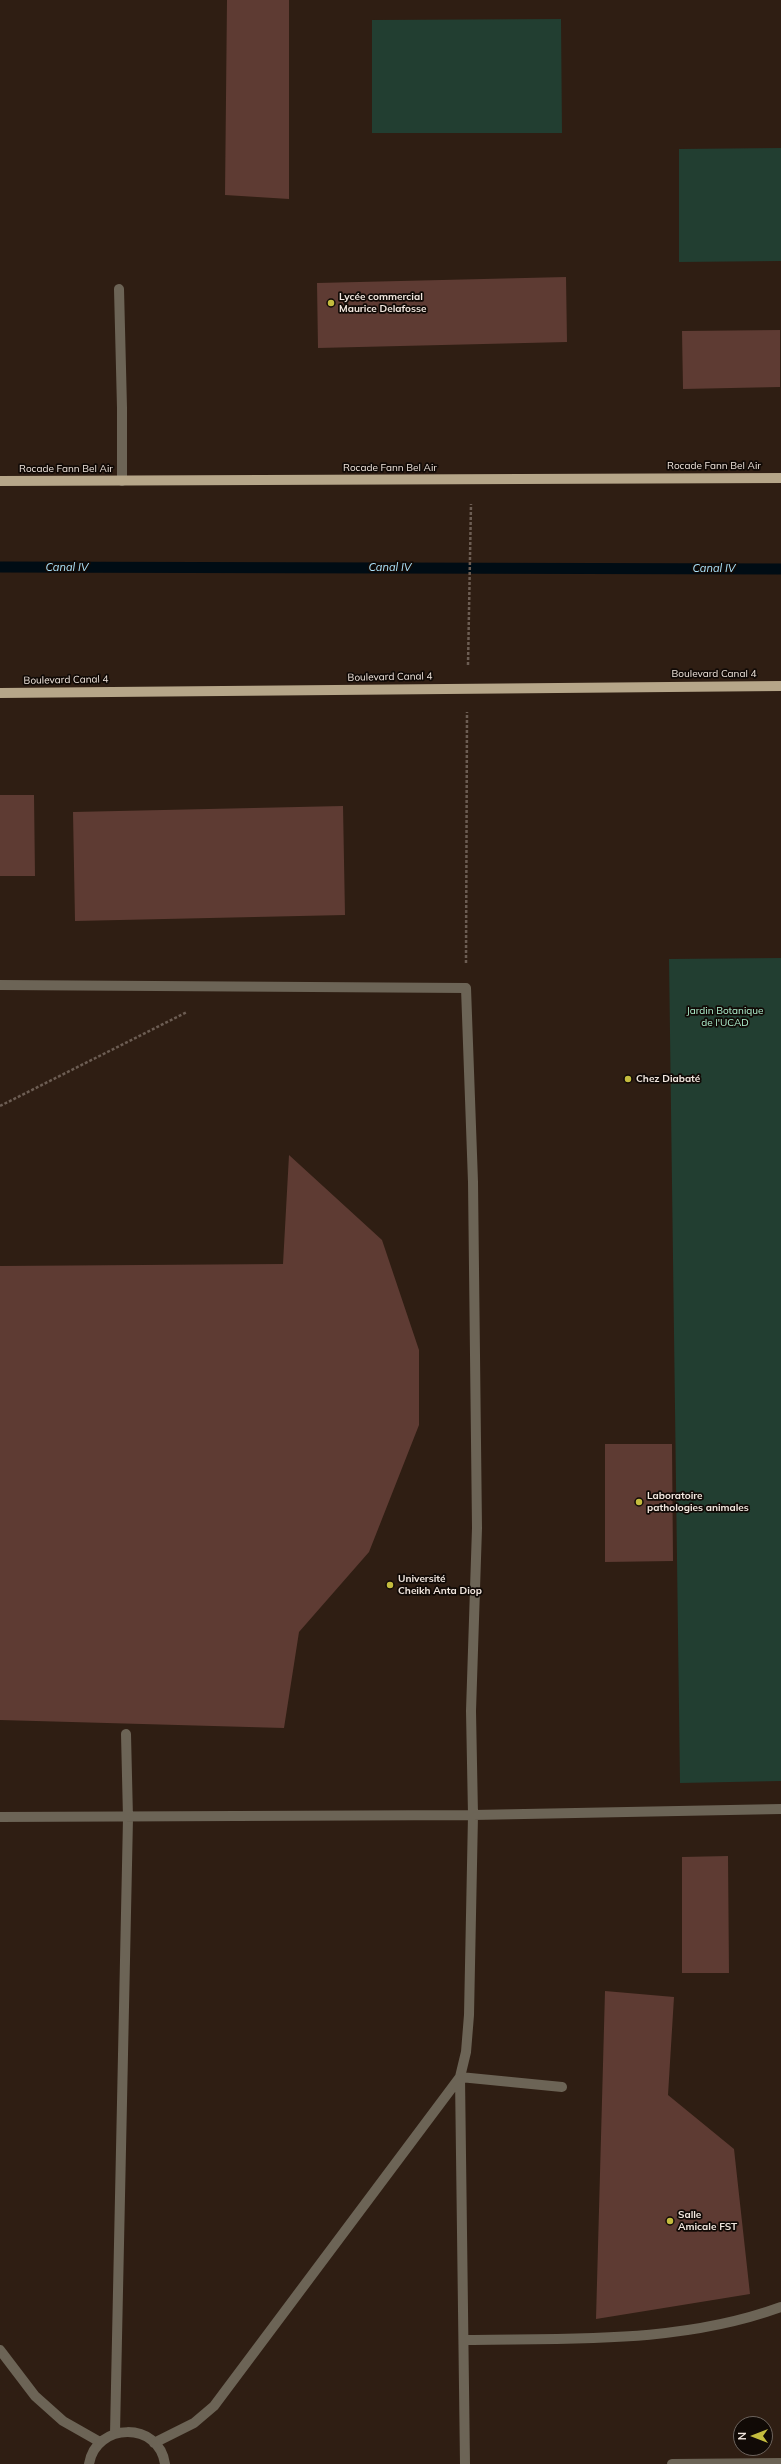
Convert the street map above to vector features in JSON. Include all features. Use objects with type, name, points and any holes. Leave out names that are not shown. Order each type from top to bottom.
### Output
[{"type":"main road","name":"Rocade Fann Bel Air","points":[[0,481],[781,478]]},
{"type":"main road","name":"Boulevard Canal 4","points":[[0,693],[781,686]]},
{"type":"street","points":[[119,290],[122,481]]},
{"type":"street","points":[[0,985],[466,988],[473,1182],[477,1528],[472,1711],[473,1815],[469,2015],[466,2052],[460,2077],[465,2464]]},
{"type":"street","points":[[115,2433],[128,1818],[126,1734]]},
{"type":"street","points":[[0,1817],[128,1818],[473,1815],[781,1809]]},
{"type":"street","points":[[460,2077],[562,2087]]},
{"type":"street","points":[[154,2443],[194,2423],[214,2406],[460,2077]]},
{"type":"street","points":[[464,2340],[643,2337],[749,2319],[781,2307]]},
{"type":"street","points":[[0,2350],[35,2396],[63,2421],[100,2442]]},
{"type":"street","points":[[89,2464],[92,2452],[100,2442],[115,2433],[136,2432],[154,2443],[164,2464]]},
{"type":"street","points":[[672,2464],[781,2463]]},
{"type":"path","points":[[466,988],[467,688],[471,606],[470,549],[472,479]]},
{"type":"path","points":[[0,1106],[190,1011]]},
{"type":"green space","points":[[561,19],[562,133],[372,133],[372,20]]},
{"type":"green space","points":[[781,148],[781,261],[679,262],[679,149]]},
{"type":"green space","name":"Jardin Botanique de l'UCAD","points":[[781,958],[781,1781],[680,1783],[669,959]]},
{"type":"building","points":[[227,0],[289,0],[289,199],[225,195]]},
{"type":"building","points":[[566,277],[567,342],[318,348],[317,283]]},
{"type":"building","points":[[780,330],[780,387],[683,389],[682,331]]},
{"type":"building","points":[[0,795],[34,795],[35,876],[0,876]]},
{"type":"building","points":[[343,806],[345,915],[75,921],[73,812]]},
{"type":"building","points":[[289,1155],[382,1240],[419,1350],[419,1425],[369,1552],[299,1632],[284,1728],[0,1720],[0,1266],[283,1264]]},
{"type":"building","name":"Laboratoire pathologies animales","points":[[605,1444],[672,1444],[673,1561],[605,1562]]},
{"type":"building","points":[[728,1856],[729,1973],[682,1973],[682,1857]]},
{"type":"building","name":"Salle Amicale FST","points":[[605,1991],[674,1997],[668,2095],[734,2149],[750,2294],[596,2319]]},
{"type":"waterway","name":"Canal IV","points":[[0,567],[781,569]]},
{"type":"place","name":"Lycée commercial Maurice Delafosse","points":[[331,303]]},
{"type":"place","name":"Chez Diabaté","points":[[628,1079]]},
{"type":"place","name":"Laboratoire pathologies animales","points":[[639,1502]]},
{"type":"place","name":"Université Cheikh Anta Diop","points":[[390,1585]]},
{"type":"place","name":"Salle Amicale FST","points":[[670,2221]]}]
